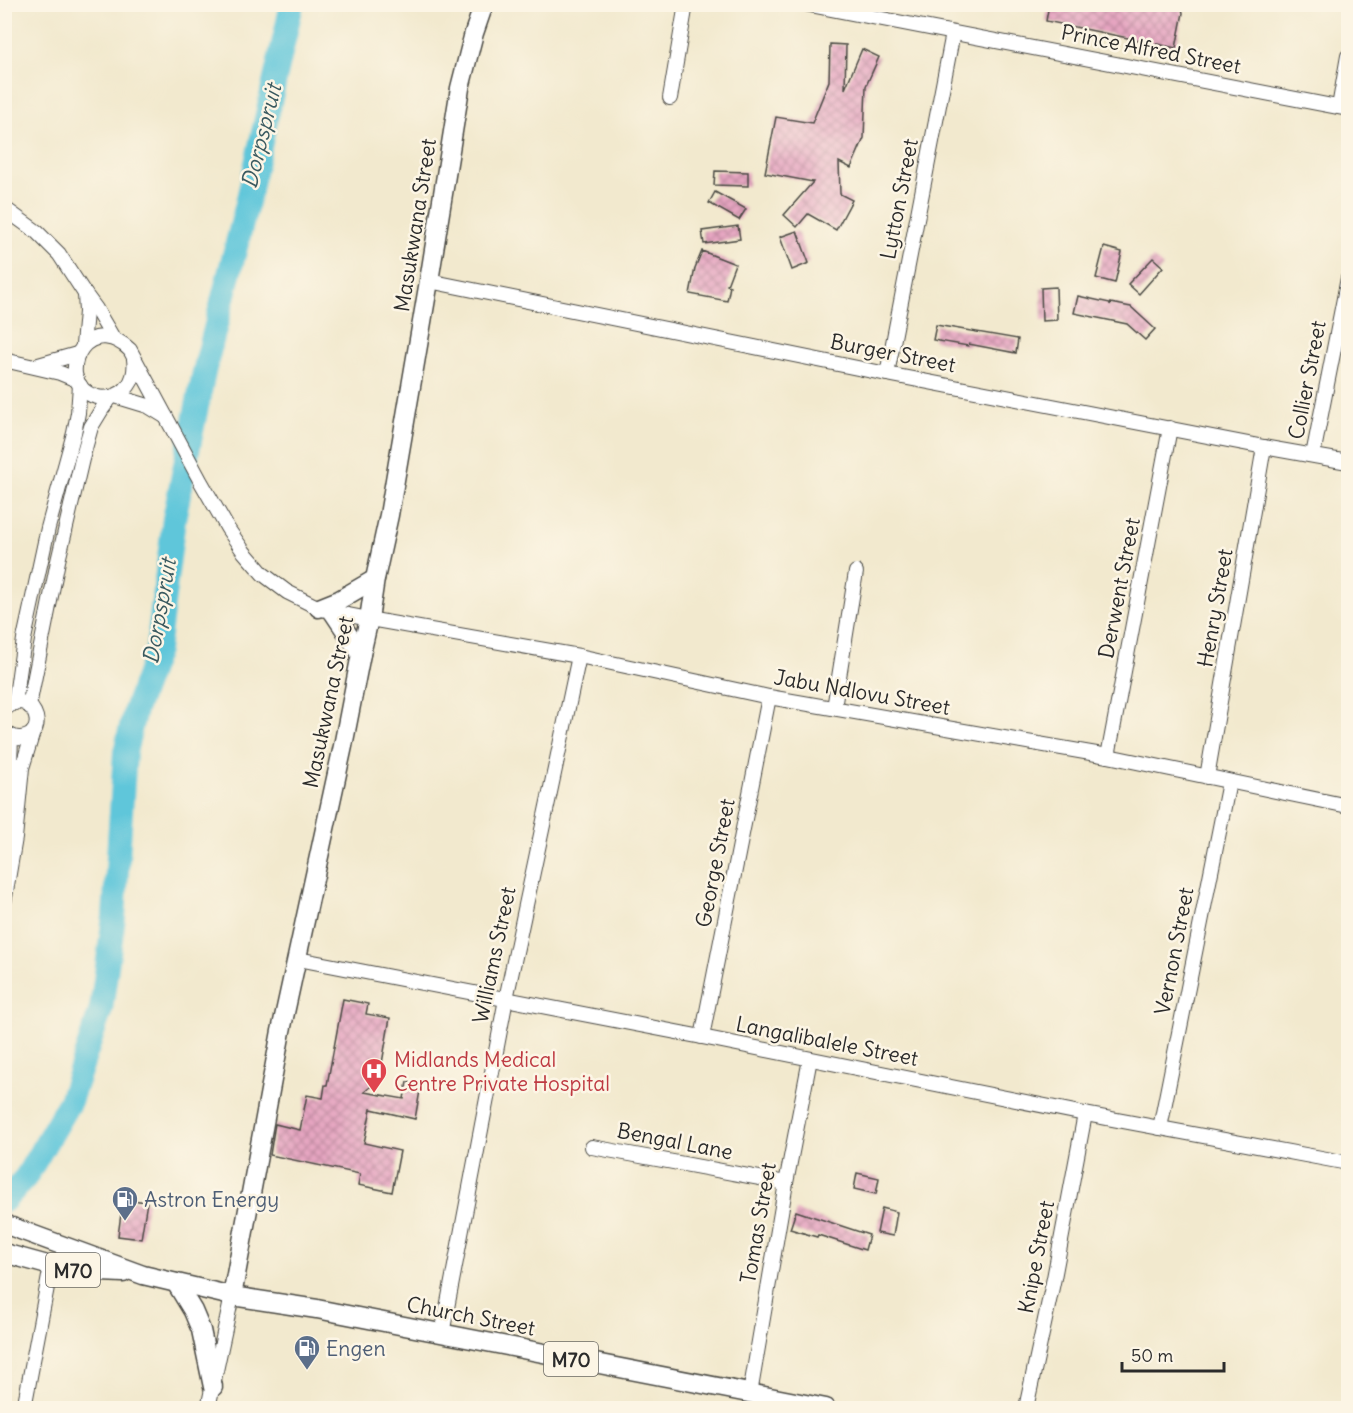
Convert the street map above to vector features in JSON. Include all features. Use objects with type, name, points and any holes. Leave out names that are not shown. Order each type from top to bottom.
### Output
[{"type":"main road","name":"Masukwana Street","points":[[232,1296],[281,1031],[343,746],[389,515],[460,88],[484,4]]},
{"type":"main road","points":[[361,654],[326,610],[375,579]]},
{"type":"main road","name":"Church Street","points":[[4,1224],[143,1275],[232,1296],[317,1309],[826,1408]]},
{"type":"main road","name":"Church Street","points":[[4,1253],[51,1266],[143,1275]]},
{"type":"main road","points":[[176,1283],[193,1311],[201,1330],[213,1387]]},
{"type":"street","points":[[670,98],[686,4]]},
{"type":"street","name":"Prince Alfred Street","points":[[805,4],[1344,108]]},
{"type":"street","name":"Lytton Street","points":[[887,374],[953,33]]},
{"type":"street","points":[[1344,108],[1348,56]]},
{"type":"street","points":[[4,208],[37,232],[59,254],[113,338]]},
{"type":"street","name":"Collier Street","points":[[1313,455],[1348,278]]},
{"type":"street","name":"Burger Street","points":[[429,281],[887,374],[1348,462]]},
{"type":"street","points":[[4,903],[15,838],[22,768],[37,721],[34,710],[25,703],[10,706],[48,528],[78,413],[78,382],[75,362],[80,350],[86,319],[85,294]]},
{"type":"street","points":[[30,706],[58,561],[91,427],[102,408],[130,385],[136,368],[135,359],[122,342],[102,337],[92,339],[80,350],[35,366]]},
{"type":"street","name":"Jabu Ndlovu Street","points":[[135,359],[201,482],[244,552],[263,574],[287,592],[326,610],[369,620],[579,656],[769,697],[1108,756],[1348,806]]},
{"type":"street","points":[[4,360],[60,373],[78,382],[93,395],[102,398],[113,397],[148,406],[169,421]]},
{"type":"street","name":"Derwent Street","points":[[1108,756],[1170,428]]},
{"type":"street","name":"Henry Street","points":[[1207,777],[1264,447]]},
{"type":"street","points":[[834,708],[856,572]]},
{"type":"street","name":"Williams Street","points":[[442,1334],[506,999],[579,656]]},
{"type":"street","name":"George Street","points":[[702,1037],[769,697]]},
{"type":"street","points":[[4,812],[10,766],[8,734],[23,738],[33,732]]},
{"type":"street","name":"Vernon Street","points":[[1160,1128],[1229,782]]},
{"type":"street","name":"Langalibalele Street","points":[[298,959],[1085,1114],[1348,1163]]},
{"type":"street","name":"Tomas Street","points":[[750,1394],[810,1059]]},
{"type":"street","name":"Knipe Street","points":[[1026,1408],[1054,1278],[1085,1114]]},
{"type":"street","name":"Bengal Lane","points":[[592,1147],[786,1183]]},
{"type":"street","points":[[24,1408],[51,1266]]},
{"type":"street","name":"Masukwana Street","points":[[208,1408],[232,1296]]},
{"type":"building","points":[[1049,4],[1063,7],[1064,4],[1181,4],[1183,13],[1176,48],[1046,21]]},
{"type":"building","points":[[830,44],[846,45],[845,89],[862,49],[879,57],[866,86],[864,138],[851,168],[839,162],[840,194],[852,200],[836,230],[808,214],[797,227],[784,215],[813,182],[765,173],[776,117],[812,123],[829,81]]},
{"type":"building","points":[[715,171],[748,172],[748,186],[714,185]]},
{"type":"building","points":[[715,192],[746,209],[739,220],[709,203]]},
{"type":"building","points":[[738,226],[740,239],[704,244],[702,231]]},
{"type":"building","points":[[797,231],[809,263],[792,270],[780,237]]},
{"type":"building","points":[[1104,247],[1122,252],[1115,283],[1096,278]]},
{"type":"building","points":[[702,251],[735,264],[727,285],[730,286],[727,301],[690,294],[695,268]]},
{"type":"building","points":[[1153,258],[1163,267],[1139,294],[1128,284]]},
{"type":"building","points":[[1056,287],[1057,320],[1042,321],[1041,288]]},
{"type":"building","points":[[1078,296],[1110,303],[1110,305],[1111,303],[1131,307],[1155,329],[1145,340],[1127,324],[1074,313]]},
{"type":"building","points":[[936,325],[1018,339],[1016,353],[933,340]]},
{"type":"building","points":[[343,999],[368,1004],[366,1014],[390,1018],[379,1080],[364,1092],[404,1099],[407,1082],[421,1085],[415,1119],[371,1109],[364,1143],[400,1151],[392,1192],[358,1185],[360,1174],[270,1155],[275,1124],[300,1130],[307,1095],[323,1098]]},
{"type":"building","points":[[857,1173],[879,1178],[876,1194],[854,1189]]},
{"type":"building","points":[[123,1199],[147,1202],[141,1239],[118,1236]]},
{"type":"building","points":[[882,1208],[897,1212],[893,1236],[877,1233]]},
{"type":"building","points":[[796,1211],[869,1235],[865,1250],[790,1229]]},
{"type":"waterway","name":"Dorpspruit","points":[[4,1201],[26,1177],[70,1101],[101,1009],[114,917],[125,752],[135,710],[157,650],[174,519],[204,372],[246,208],[292,4]]},
{"type":"place","name":"Midlands Medical Centre Private Hospital","points":[[374,1094]]},
{"type":"place","name":"Astron Energy","points":[[125,1222]]},
{"type":"place","name":"Engen","points":[[307,1371]]}]
